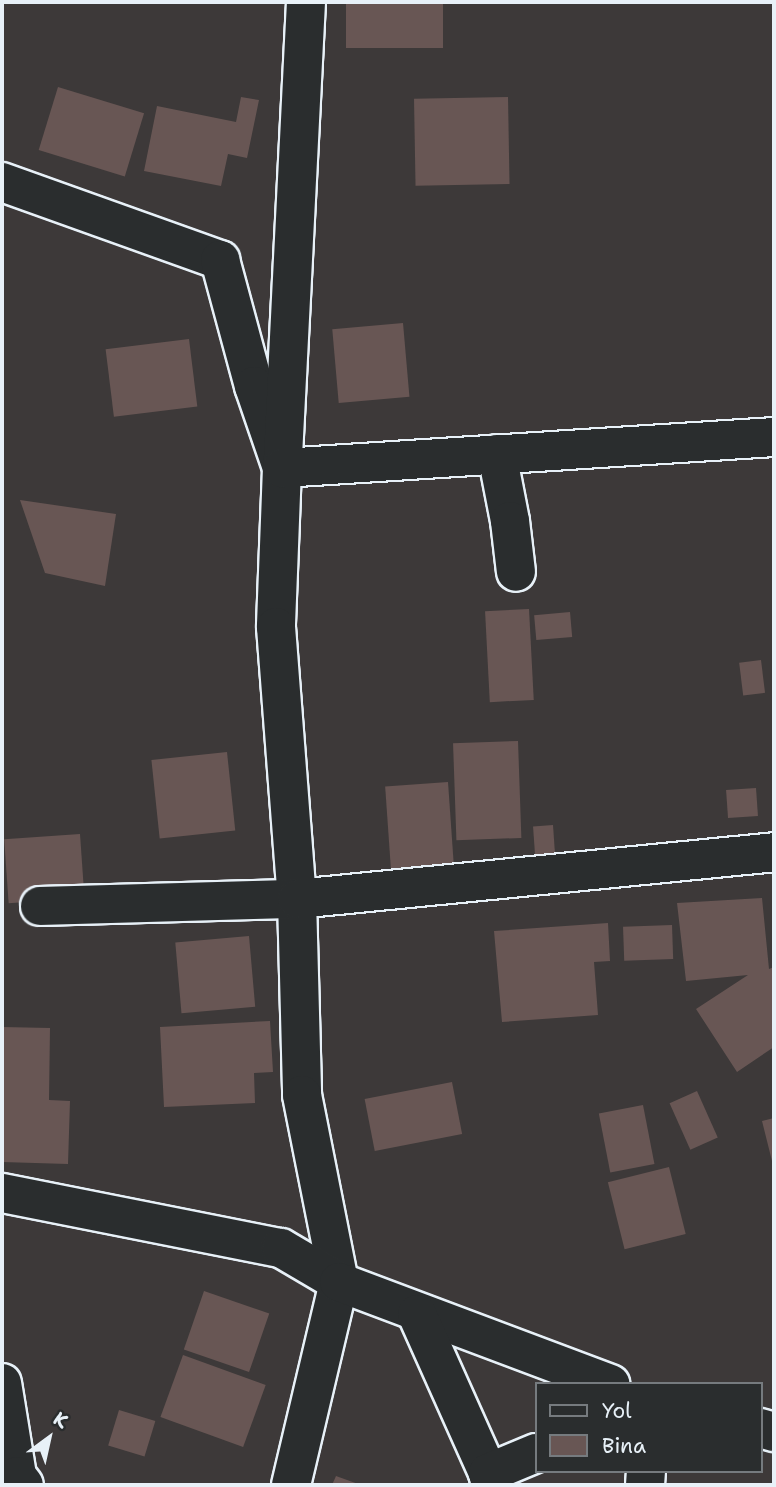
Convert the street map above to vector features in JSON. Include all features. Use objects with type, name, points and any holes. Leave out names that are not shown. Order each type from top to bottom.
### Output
[{"type":"street","points":[[291,1485],[339,1282],[302,1095],[297,899],[276,627],[306,2]]},
{"type":"street","points":[[2,182],[220,260],[254,386],[282,468]]},
{"type":"street","points":[[282,468],[774,437]]},
{"type":"street","points":[[497,454],[510,521],[516,572]]},
{"type":"street","points":[[40,906],[297,899],[774,852]]},
{"type":"street","points":[[2,1193],[281,1248],[339,1282],[417,1314],[604,1382]]},
{"type":"street","points":[[417,1314],[489,1479],[534,1454]]},
{"type":"street","points":[[2,1383],[15,1464],[24,1485]]},
{"type":"building","points":[[346,2],[443,2],[443,48],[346,48]]},
{"type":"building","points":[[58,87],[144,113],[125,176],[39,150]]},
{"type":"building","points":[[241,97],[259,100],[247,158],[228,154],[221,186],[144,171],[157,106],[236,122]]},
{"type":"building","points":[[508,97],[510,184],[416,186],[414,99]]},
{"type":"building","points":[[403,323],[409,397],[339,403],[332,329]]},
{"type":"building","points":[[189,339],[197,406],[114,417],[106,349]]},
{"type":"building","points":[[20,500],[116,514],[105,586],[45,573]]},
{"type":"building","points":[[529,609],[534,700],[490,702],[485,611]]},
{"type":"building","points":[[570,612],[572,637],[536,640],[534,615]]},
{"type":"building","points":[[761,660],[765,693],[743,695],[739,663]]},
{"type":"building","points":[[518,741],[521,838],[456,840],[453,743]]},
{"type":"building","points":[[227,752],[235,831],[160,839],[151,760]]},
{"type":"building","points":[[448,782],[454,867],[391,871],[385,786]]},
{"type":"building","points":[[756,788],[758,816],[728,818],[726,790]]},
{"type":"building","points":[[553,825],[555,855],[535,856],[533,826]]},
{"type":"building","points":[[80,834],[84,898],[9,903],[4,839]]},
{"type":"building","points":[[762,898],[769,969],[774,967],[774,1047],[737,1072],[696,1009],[748,975],[686,981],[677,903]]},
{"type":"building","points":[[608,923],[610,961],[594,962],[598,1015],[502,1022],[494,931]]},
{"type":"building","points":[[672,925],[673,959],[624,961],[623,927]]},
{"type":"building","points":[[249,936],[255,1007],[181,1013],[175,942]]},
{"type":"building","points":[[270,1021],[273,1072],[254,1073],[255,1103],[164,1107],[160,1027]]},
{"type":"building","points":[[2,1027],[50,1028],[49,1100],[70,1101],[68,1164],[2,1162]]},
{"type":"building","points":[[452,1082],[462,1134],[375,1151],[365,1099]]},
{"type":"building","points":[[697,1091],[718,1138],[690,1150],[670,1103]]},
{"type":"building","points":[[643,1105],[654,1164],[610,1172],[599,1114]]},
{"type":"building","points":[[774,1118],[774,1165],[773,1165],[762,1121]]},
{"type":"building","points":[[669,1167],[686,1234],[625,1249],[608,1182]]},
{"type":"building","points":[[204,1291],[269,1313],[249,1372],[184,1350]]},
{"type":"building","points":[[183,1355],[266,1385],[243,1447],[160,1417]]},
{"type":"building","points":[[119,1410],[155,1421],[145,1456],[108,1445]]},
{"type":"building","points":[[336,1476],[361,1485],[332,1485]]}]
